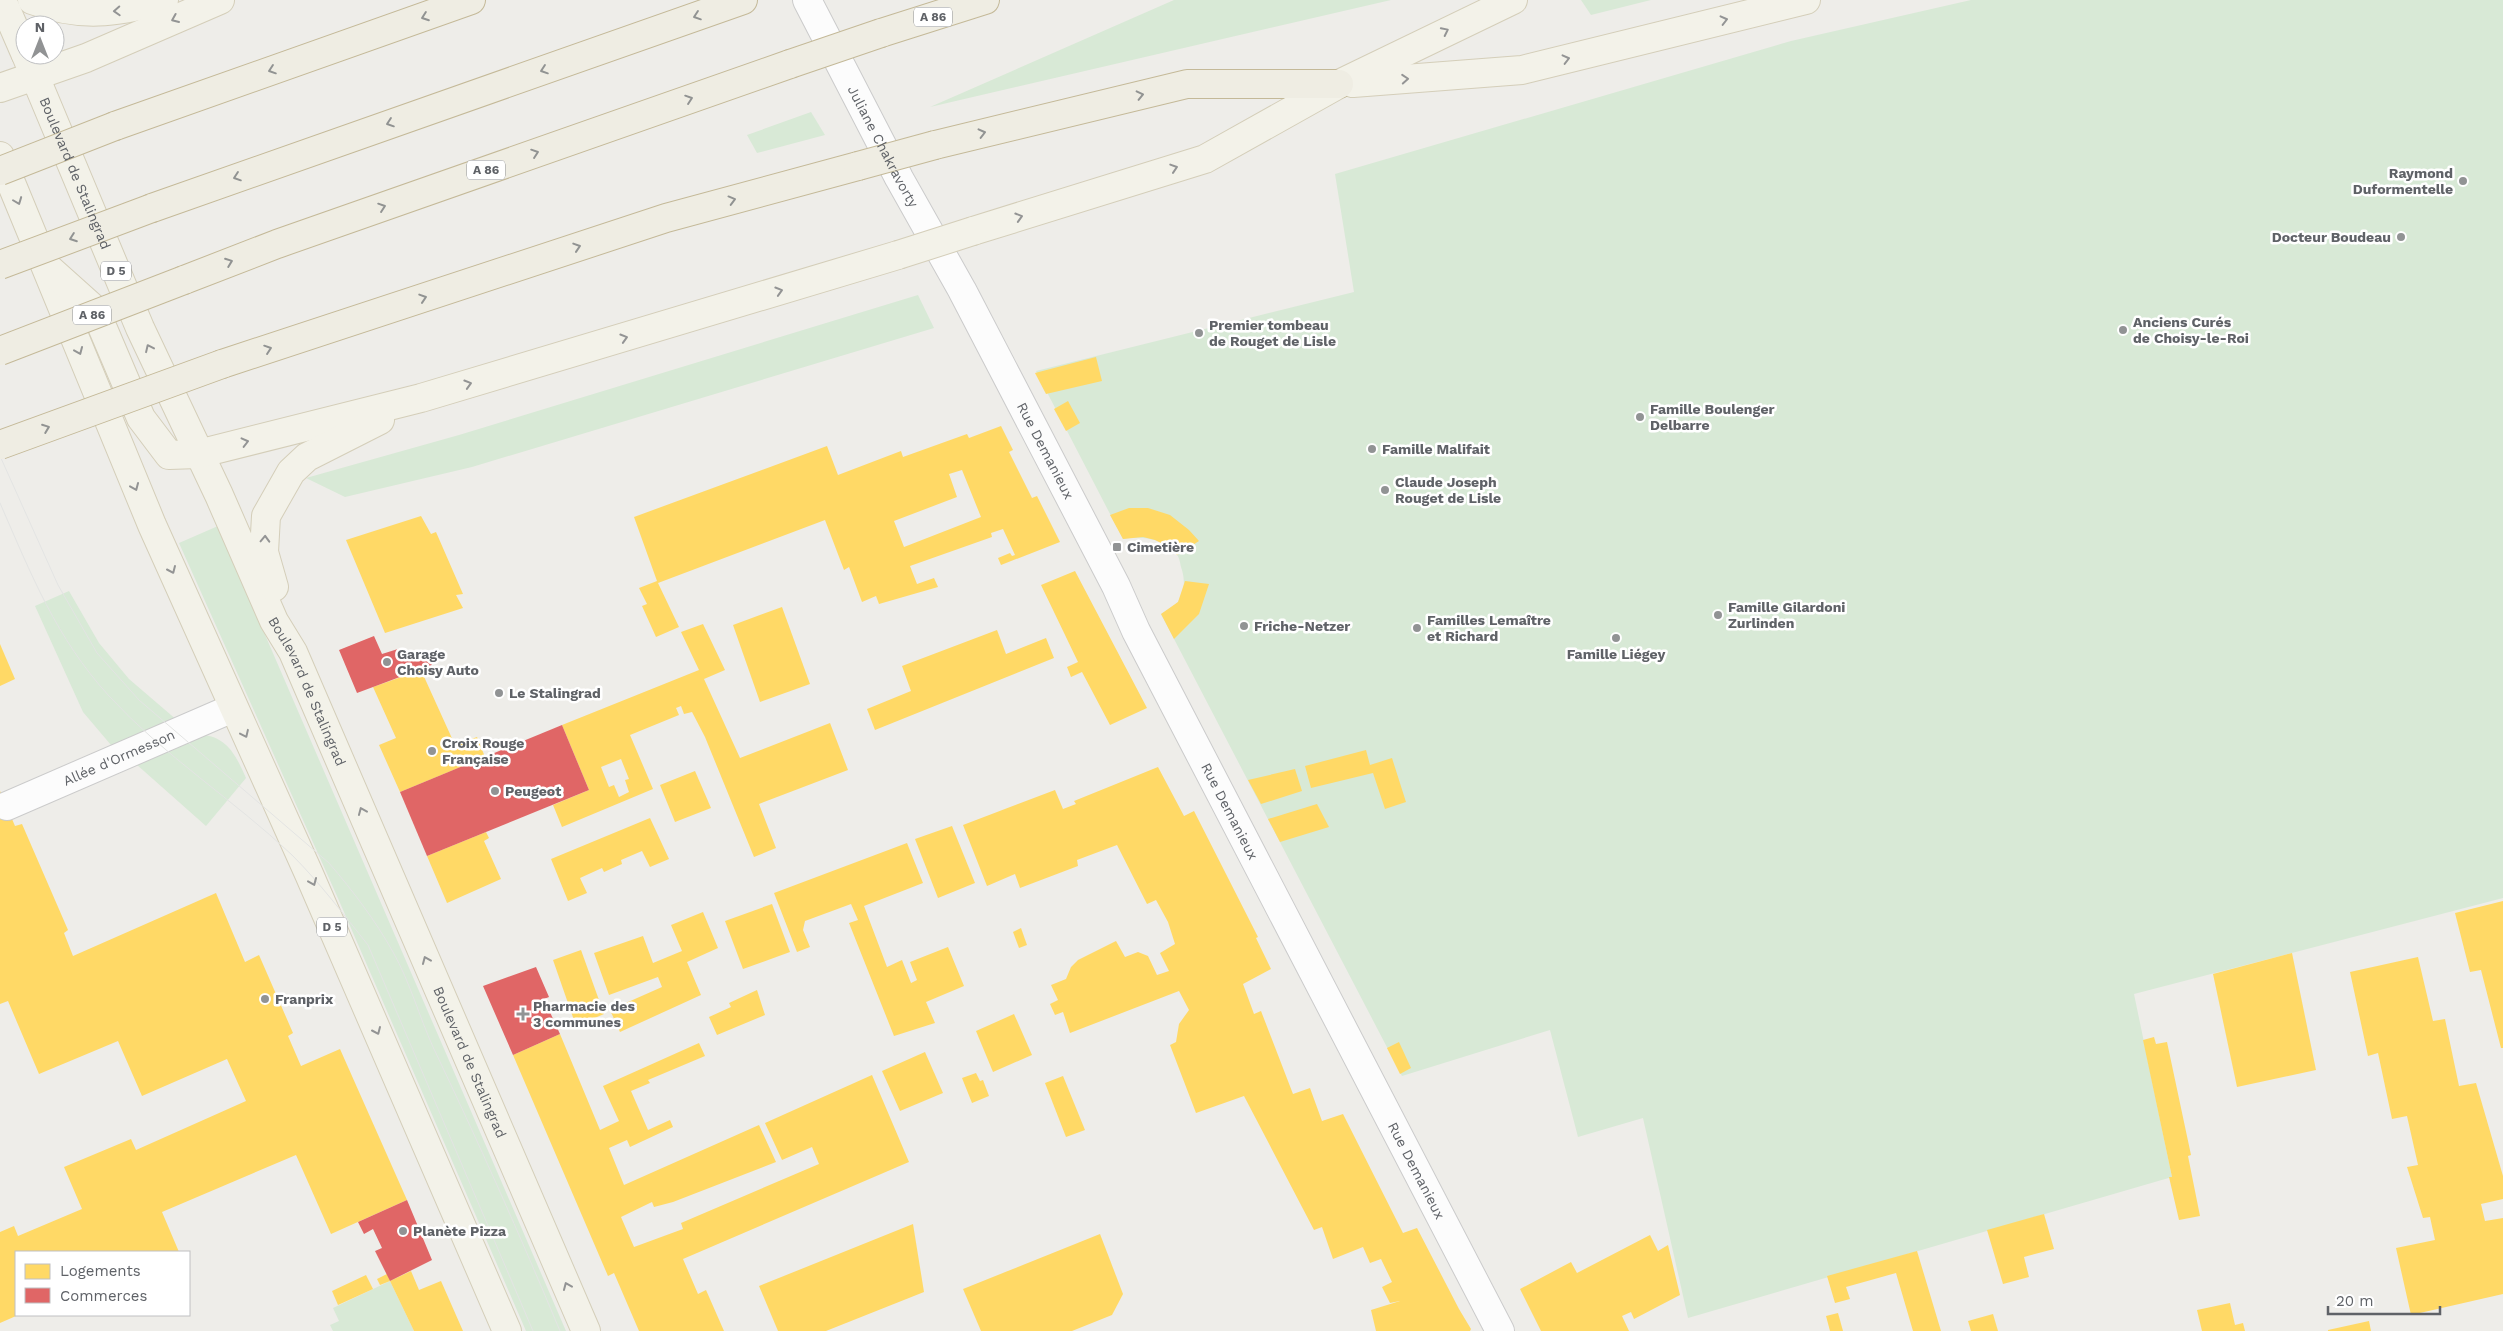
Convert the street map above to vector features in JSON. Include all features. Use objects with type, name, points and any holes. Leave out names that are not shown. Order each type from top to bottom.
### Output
[{"type":"highway","points":[[0,171],[115,126],[471,0]]},
{"type":"highway","points":[[0,265],[152,208],[743,0]]},
{"type":"highway","name":"A 86","points":[[0,352],[277,244],[790,64],[985,0]]},
{"type":"highway","points":[[0,445],[222,364],[666,218],[935,145],[1187,84],[1339,84]]},
{"type":"main road","name":"Boulevard de Stalingrad","points":[[2,0],[15,31]]},
{"type":"main road","points":[[32,0],[59,10],[96,12],[125,10],[164,0]]},
{"type":"main road","points":[[65,59],[86,58],[220,0]]},
{"type":"main road","points":[[42,262],[95,310],[141,418],[169,455],[198,454],[421,398],[898,255],[1205,159],[1339,84],[1513,0]]},
{"type":"main road","points":[[1339,84],[1522,70],[1806,0]]},
{"type":"main road","points":[[0,88],[25,65]]},
{"type":"main road","name":"Boulevard de Stalingrad","points":[[29,65],[140,328],[219,495],[274,621],[293,652],[586,1331]]},
{"type":"main road","name":"D 5","points":[[0,156],[42,262],[152,525],[309,874],[507,1331]]},
{"type":"main road","points":[[274,621],[274,586],[264,552],[266,516],[291,472],[307,457],[421,398]]},
{"type":"street","name":"Juliane Chakravorty","points":[[807,0],[899,178],[962,290]]},
{"type":"street","name":"Rue Demanieux","points":[[962,290],[1111,577],[1136,631],[1500,1331]]},
{"type":"street","name":"Allée d'Ormesson","points":[[7,806],[233,708]]},
{"type":"green space","points":[[1174,0],[1391,0],[930,107]]},
{"type":"green space","points":[[1581,0],[1651,0],[1591,15]]},
{"type":"green space","points":[[1971,0],[2503,0],[2503,898],[2134,994],[2172,1177],[1688,1318],[1643,1118],[1578,1137],[1550,1030],[1402,1076],[1161,614],[1175,605],[1183,591],[1184,578],[1178,556],[1172,549],[1160,542],[1145,538],[1123,539],[1036,371],[1354,292],[1335,174],[1791,41]]},
{"type":"green space","points":[[811,112],[825,135],[757,153],[747,135]]},
{"type":"green space","points":[[918,295],[934,328],[472,467],[345,497],[306,478],[459,435]]},
{"type":"green space","points":[[218,526],[566,1331],[526,1331],[337,896],[179,543]]},
{"type":"green space","points":[[69,591],[99,643],[129,679],[178,721],[111,745],[83,712],[35,606]]},
{"type":"green space","points":[[205,735],[220,741],[231,750],[246,778],[206,826],[136,764]]},
{"type":"green space","points":[[390,1281],[414,1331],[333,1331],[330,1325],[339,1321],[333,1308]]},
{"type":"building: Logements","points":[[1096,357],[1102,381],[1046,394],[1035,373]]},
{"type":"building: Logements","points":[[1068,401],[1080,423],[1066,431],[1054,409]]},
{"type":"building: Logements","points":[[1001,426],[1013,450],[1009,452],[1032,498],[1037,496],[1060,542],[1001,565],[998,558],[1010,553],[1012,556],[1015,555],[1003,529],[991,533],[992,537],[910,566],[917,584],[934,578],[938,587],[879,604],[876,596],[862,602],[849,567],[844,570],[825,520],[658,583],[679,627],[656,637],[642,606],[647,604],[639,588],[657,581],[634,517],[827,446],[838,475],[901,451],[903,457],[967,434],[969,438]],"holes":[[[962,470],[981,517],[904,547],[894,521],[957,497],[949,474]]]},
{"type":"building: Logements","points":[[1129,508],[1148,508],[1170,515],[1189,530],[1199,541],[1177,555],[1155,540],[1143,537],[1123,539],[1110,515]]},
{"type":"building: Logements","points":[[421,516],[431,534],[436,532],[463,594],[456,595],[463,608],[385,633],[346,540]]},
{"type":"building: Logements","points":[[1075,571],[1147,708],[1110,725],[1082,672],[1071,677],[1067,667],[1078,662],[1041,585]]},
{"type":"building: Logements","points":[[1185,581],[1209,584],[1199,614],[1174,639],[1161,614],[1178,602]]},
{"type":"building: Logements","points":[[782,607],[810,684],[760,702],[733,625]]},
{"type":"building: Logements","points":[[703,624],[725,670],[704,679],[740,758],[830,723],[848,770],[759,804],[776,848],[754,857],[705,737],[692,712],[684,714],[681,706],[676,708],[679,715],[630,735],[653,789],[562,827],[553,805],[589,790],[562,725],[699,670],[681,632]],"holes":[[[621,759],[629,779],[625,780],[629,792],[619,797],[614,785],[609,787],[601,767]]]},
{"type":"building: Logements","points":[[997,630],[1006,654],[1046,638],[1054,658],[875,730],[867,709],[911,691],[902,666]]},
{"type":"building: Logements","points":[[0,644],[15,679],[0,686]]},
{"type":"building: Logements","points":[[421,670],[455,745],[477,737],[485,757],[400,792],[379,745],[396,738],[373,687]]},
{"type":"building: Logements","points":[[1366,750],[1370,765],[1392,758],[1406,802],[1385,809],[1373,773],[1311,788],[1305,766]]},
{"type":"building: Logements","points":[[1158,767],[1184,816],[1194,811],[1258,937],[1256,938],[1271,969],[1243,984],[1254,1014],[1261,1011],[1293,1094],[1310,1088],[1322,1121],[1343,1114],[1403,1233],[1417,1228],[1471,1329],[1470,1331],[1376,1331],[1371,1310],[1400,1301],[1390,1303],[1382,1287],[1392,1282],[1381,1259],[1370,1263],[1363,1247],[1333,1259],[1322,1227],[1314,1230],[1244,1096],[1196,1113],[1170,1045],[1176,1042],[1179,1024],[1189,1010],[1179,991],[1070,1033],[1063,1012],[1055,1015],[1050,1004],[1058,1000],[1051,985],[1066,979],[1071,967],[1078,960],[1116,941],[1125,957],[1138,952],[1148,956],[1157,975],[1169,971],[1160,953],[1175,944],[1168,922],[1156,900],[1147,904],[1117,845],[1077,860],[1078,866],[1020,888],[1015,874],[987,886],[963,825],[1055,790],[1063,809],[1076,804],[1074,801]]},
{"type":"building: Logements","points":[[1295,769],[1302,791],[1261,804],[1248,780]]},
{"type":"building: Logements","points":[[695,771],[711,808],[675,822],[660,785]]},
{"type":"building: Logements","points":[[0,791],[15,826],[22,824],[68,930],[64,933],[73,956],[216,893],[245,962],[259,955],[293,1033],[288,1036],[301,1066],[340,1049],[407,1200],[331,1234],[296,1155],[162,1212],[179,1251],[15,1251],[16,1316],[0,1323],[0,1232],[14,1226],[18,1236],[82,1209],[64,1167],[131,1139],[136,1150],[246,1101],[227,1059],[142,1096],[118,1041],[39,1074],[8,1001],[0,1004]]},
{"type":"building: Logements","points":[[1317,804],[1329,827],[1280,842],[1268,819]]},
{"type":"building: Logements","points":[[650,818],[669,859],[650,867],[642,851],[621,860],[622,864],[604,872],[602,868],[580,878],[587,893],[568,901],[551,859]]},
{"type":"building: Logements","points":[[952,826],[975,883],[938,898],[915,839]]},
{"type":"building: Logements","points":[[486,832],[489,838],[484,841],[501,879],[447,903],[427,856]]},
{"type":"building: Logements","points":[[907,843],[923,883],[864,906],[887,967],[902,960],[911,983],[917,980],[910,962],[948,947],[964,986],[926,1002],[935,1023],[894,1036],[849,923],[858,920],[851,904],[805,921],[803,930],[810,947],[797,952],[774,893]]},
{"type":"building: Logements","points":[[2503,901],[2503,1048],[2501,1048],[2481,970],[2470,972],[2455,913]]},
{"type":"building: Logements","points":[[772,904],[790,952],[743,969],[725,921]]},
{"type":"building: Logements","points":[[703,912],[718,948],[687,962],[701,995],[620,1032],[610,1010],[662,987],[658,977],[609,995],[594,953],[643,936],[653,963],[682,951],[671,925]]},
{"type":"building: Logements","points":[[1021,928],[1027,945],[1019,948],[1013,932]]},
{"type":"building: Logements","points":[[581,950],[604,1014],[576,1026],[553,960]]},
{"type":"building: Logements","points":[[2292,953],[2316,1070],[2237,1087],[2213,974]]},
{"type":"building: Logements","points":[[2418,957],[2433,1021],[2445,1019],[2459,1086],[2476,1083],[2503,1176],[2503,1199],[2481,1204],[2485,1221],[2503,1218],[2503,1294],[2411,1315],[2396,1248],[2435,1240],[2430,1217],[2423,1218],[2407,1167],[2418,1165],[2407,1116],[2392,1119],[2378,1053],[2368,1056],[2350,972]]},
{"type":"building: Logements","points":[[757,990],[765,1015],[717,1035],[709,1017],[731,1007],[729,1003]]},
{"type":"building: Logements","points":[[1014,1014],[1032,1055],[993,1072],[976,1031]]},
{"type":"building: Logements","points":[[560,1034],[600,1130],[619,1121],[603,1086],[699,1043],[705,1056],[648,1080],[650,1083],[631,1091],[648,1130],[670,1120],[673,1127],[630,1147],[627,1140],[609,1148],[624,1185],[759,1125],[776,1162],[673,1202],[654,1207],[652,1202],[621,1217],[634,1247],[683,1229],[681,1223],[819,1164],[812,1147],[782,1160],[765,1123],[872,1075],[909,1162],[683,1259],[698,1294],[706,1290],[724,1331],[639,1331],[614,1273],[608,1276],[513,1055]]},
{"type":"building: Logements","points":[[2154,1037],[2156,1044],[2167,1042],[2191,1155],[2188,1156],[2200,1216],[2179,1220],[2169,1177],[2172,1177],[2143,1040]]},
{"type":"building: Logements","points":[[1399,1042],[1411,1068],[1400,1074],[1387,1048]]},
{"type":"building: Logements","points":[[925,1052],[943,1093],[900,1111],[882,1071]]},
{"type":"building: Logements","points":[[976,1073],[980,1081],[983,1080],[989,1096],[972,1103],[962,1078]]},
{"type":"building: Logements","points":[[1063,1076],[1085,1130],[1066,1137],[1045,1083]]},
{"type":"building: Logements","points":[[2044,1214],[2054,1249],[2024,1257],[2029,1277],[2003,1284],[1987,1230]]},
{"type":"building: Logements","points":[[913,1224],[924,1292],[826,1331],[778,1331],[759,1286]]},
{"type":"building: Logements","points":[[1100,1234],[1123,1294],[1112,1315],[1072,1331],[981,1331],[963,1289]]},
{"type":"building: Logements","points":[[1650,1235],[1658,1251],[1668,1245],[1680,1295],[1634,1319],[1631,1312],[1622,1316],[1629,1331],[1541,1331],[1520,1289],[1571,1262],[1577,1273]]},
{"type":"building: Logements","points":[[1917,1251],[1941,1331],[1913,1331],[1896,1273],[1846,1287],[1850,1299],[1835,1303],[1827,1276]]},
{"type":"building: Logements","points":[[411,1271],[419,1290],[441,1281],[463,1331],[414,1331],[390,1281]]},
{"type":"building: Logements","points":[[387,1274],[390,1281],[380,1285],[377,1279]]},
{"type":"building: Logements","points":[[366,1275],[373,1289],[338,1305],[332,1291]]},
{"type":"building: Logements","points":[[2230,1303],[2235,1325],[2243,1323],[2245,1331],[2202,1331],[2197,1310]]},
{"type":"building: Logements","points":[[1838,1313],[1843,1331],[1830,1331],[1826,1316]]},
{"type":"building: Logements","points":[[1993,1314],[1998,1331],[1971,1331],[1968,1321]]},
{"type":"building: Logements","points":[[2369,1321],[2371,1331],[2328,1331],[2328,1330]]},
{"type":"building: Commerces","name":"Garage Choisy Auto","points":[[374,636],[382,654],[401,648],[405,658],[426,651],[432,665],[357,693],[339,650]]},
{"type":"building: Commerces","name":"Peugeot","points":[[562,725],[589,790],[427,856],[400,792]]},
{"type":"building: Commerces","name":"Pharmacie des 3 communes","points":[[536,967],[549,997],[544,999],[560,1034],[513,1055],[483,986]]},
{"type":"building: Commerces","points":[[407,1200],[432,1260],[390,1281],[375,1251],[382,1248],[373,1229],[364,1234],[358,1222]]},
{"type":"tram line","points":[[0,456],[58,585],[97,653],[139,700],[329,863],[379,929],[404,975],[433,1047],[530,1259],[560,1331]]},
{"type":"tram line","points":[[0,503],[46,604],[59,628],[90,674],[130,718],[292,855],[322,888],[368,945],[533,1331]]},
{"type":"place","name":"Raymond Duformentelle","points":[[2463,181]]},
{"type":"place","name":"Docteur Boudeau","points":[[2401,237]]},
{"type":"place","name":"Anciens Curés de Choisy-le-Roi","points":[[2123,330]]},
{"type":"place","name":"Premier tombeau de Rouget de Lisle","points":[[1199,333]]},
{"type":"place","name":"Famille Boulenger Delbarre","points":[[1640,417]]},
{"type":"place","name":"Famille Malifait","points":[[1372,449]]},
{"type":"place","name":"Claude Joseph Rouget de Lisle","points":[[1385,490]]},
{"type":"place","name":"Cimetière","points":[[1117,547]]},
{"type":"place","name":"Famille Gilardoni Zurlinden","points":[[1718,615]]},
{"type":"place","name":"Friche-Netzer","points":[[1244,626]]},
{"type":"place","name":"Familles Lemaître et Richard","points":[[1417,628]]},
{"type":"place","name":"Famille Liégey","points":[[1616,638]]},
{"type":"place","name":"Garage Choisy Auto","points":[[387,662]]},
{"type":"place","name":"Le Stalingrad","points":[[499,693]]},
{"type":"place","name":"Croix Rouge Française","points":[[432,751]]},
{"type":"place","name":"Peugeot","points":[[495,791]]},
{"type":"place","name":"Franprix","points":[[265,999]]},
{"type":"place","name":"Pharmacie des 3 communes","points":[[523,1014]]},
{"type":"place","name":"Planète Pizza","points":[[403,1231]]}]
